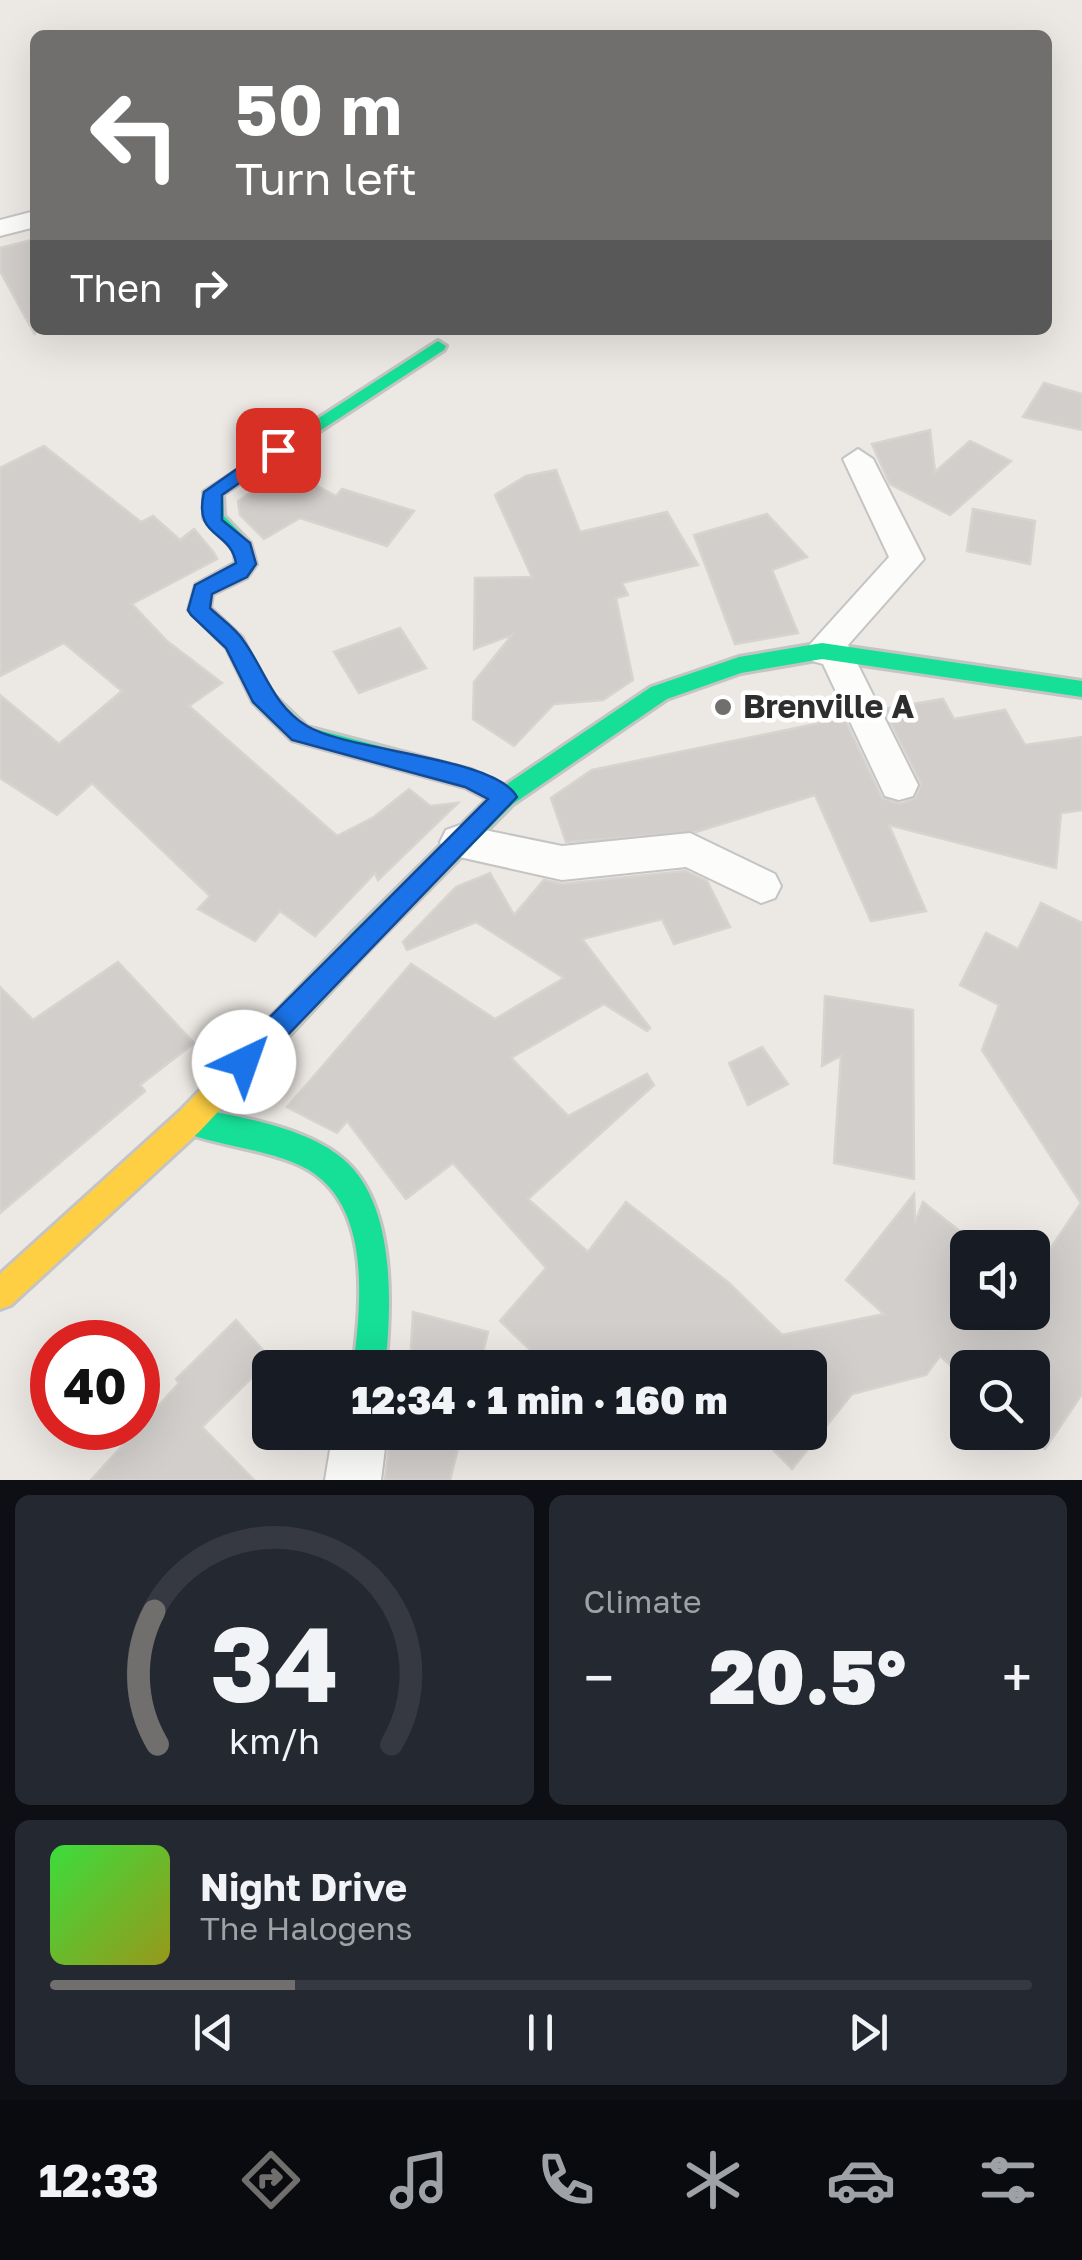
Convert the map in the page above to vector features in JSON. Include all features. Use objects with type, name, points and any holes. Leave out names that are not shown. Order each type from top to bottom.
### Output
[{"type":"street","points":[[0,228],[30,219]]},
{"type":"street","points":[[438,346],[213,492],[209,512],[214,524],[243,548],[246,564],[240,572],[203,590],[199,610],[235,644],[261,696],[300,734],[472,780],[506,797]]},
{"type":"street","points":[[829,653],[907,559],[858,459]]},
{"type":"street","points":[[829,653],[899,785]]},
{"type":"street","points":[[0,1294],[190,1121],[297,1004],[506,797],[659,693],[739,665],[829,653],[1082,689]]},
{"type":"street","points":[[460,842],[562,863],[690,850],[762,886]]},
{"type":"street","points":[[190,1121],[254,1134],[335,1170],[370,1228],[371,1350]]},
{"type":"street","points":[[353,1480],[357,1450]]},
{"type":"building","points":[[30,240],[30,326],[0,271],[0,248]]},
{"type":"building","points":[[1044,383],[1082,394],[1082,430],[1023,417]]},
{"type":"building","points":[[930,430],[935,472],[970,441],[1011,461],[950,515],[890,484],[872,444]]},
{"type":"building","points":[[44,446],[141,522],[153,516],[180,540],[194,529],[214,553],[217,559],[132,604],[167,641],[222,683],[189,706],[337,836],[374,817],[409,789],[430,806],[458,803],[378,880],[375,873],[315,936],[280,911],[255,941],[198,909],[210,896],[92,783],[57,815],[0,778],[0,695],[59,744],[122,691],[64,643],[0,676],[0,468]]},
{"type":"building","points":[[285,469],[336,496],[342,489],[414,511],[387,546],[300,518],[264,539],[240,515],[238,501]]},
{"type":"building","points":[[556,470],[580,532],[667,512],[698,565],[622,583],[628,595],[616,598],[633,680],[603,700],[554,704],[514,746],[473,719],[474,682],[512,635],[474,649],[475,578],[532,577],[495,495],[526,476]]},
{"type":"building","points":[[973,509],[1035,521],[1030,564],[967,551]]},
{"type":"building","points":[[767,514],[807,557],[772,570],[798,633],[735,644],[694,535]]},
{"type":"building","points":[[400,628],[426,668],[359,693],[334,652]]},
{"type":"building","points":[[943,699],[954,719],[1005,710],[1025,745],[1082,737],[1082,810],[1061,813],[1056,868],[889,825],[926,911],[871,921],[815,795],[696,832],[566,842],[551,798],[592,770],[844,718],[882,798],[900,804],[916,798],[921,783],[884,709]]},
{"type":"building","points":[[685,871],[707,881],[730,927],[674,944],[662,919],[582,939],[650,1028],[647,1031],[604,1004],[511,1058],[568,1116],[647,1074],[654,1085],[528,1199],[588,1252],[626,1202],[729,1283],[782,1335],[884,1314],[846,1280],[914,1194],[915,1223],[923,1202],[958,1230],[950,1230],[950,1330],[1050,1330],[1050,1249],[1081,1203],[982,1050],[999,1005],[960,985],[986,933],[1018,949],[1041,903],[1082,923],[1082,1394],[1050,1442],[1050,1350],[950,1350],[950,1365],[940,1356],[926,1375],[852,1394],[827,1425],[827,1350],[530,1350],[500,1321],[546,1268],[453,1163],[406,1199],[347,1121],[337,1133],[287,1107],[411,964],[495,1019],[564,978],[476,922],[407,950],[403,942],[456,887],[490,873],[514,915],[544,880],[562,884]]},
{"type":"building","points":[[118,962],[194,1043],[140,1085],[145,1091],[0,1213],[0,987],[33,1020]]},
{"type":"building","points":[[825,996],[913,1010],[914,1179],[834,1163],[841,1056],[822,1066]]},
{"type":"building","points":[[762,1047],[788,1084],[748,1105],[729,1063]]},
{"type":"building","points":[[413,1312],[488,1332],[484,1350],[411,1350]]},
{"type":"building","points":[[236,1320],[263,1350],[252,1350],[252,1378],[202,1427],[254,1480],[91,1480],[118,1450],[160,1450],[160,1404],[179,1383],[176,1379]]},
{"type":"building","points":[[389,1450],[458,1450],[450,1480],[385,1480]]},
{"type":"building","points":[[774,1450],[807,1450],[792,1469]]},
{"type":"traffic: fast","points":[[438,346],[213,492],[214,518],[243,548],[246,564],[240,572],[203,590],[199,610],[235,643],[261,696],[300,734],[471,779],[505,797]]},
{"type":"traffic: fast","points":[[359,943],[505,797],[659,693],[739,665],[822,651],[1082,689]]},
{"type":"traffic: fast","points":[[190,1121],[266,1140],[307,1154],[335,1170],[361,1211],[368,1237],[374,1292],[371,1350]]},
{"type":"traffic: slow","points":[[0,1294],[190,1121],[359,943]]},
{"type":"place","name":"Brenville A","points":[[723,707]]},
{"type":"route","points":[[244,1062],[297,1004],[506,797],[472,780],[300,734],[261,696],[235,644],[199,610],[203,590],[240,572],[246,564],[243,548],[214,524],[209,512],[213,492],[278,450]]}]
